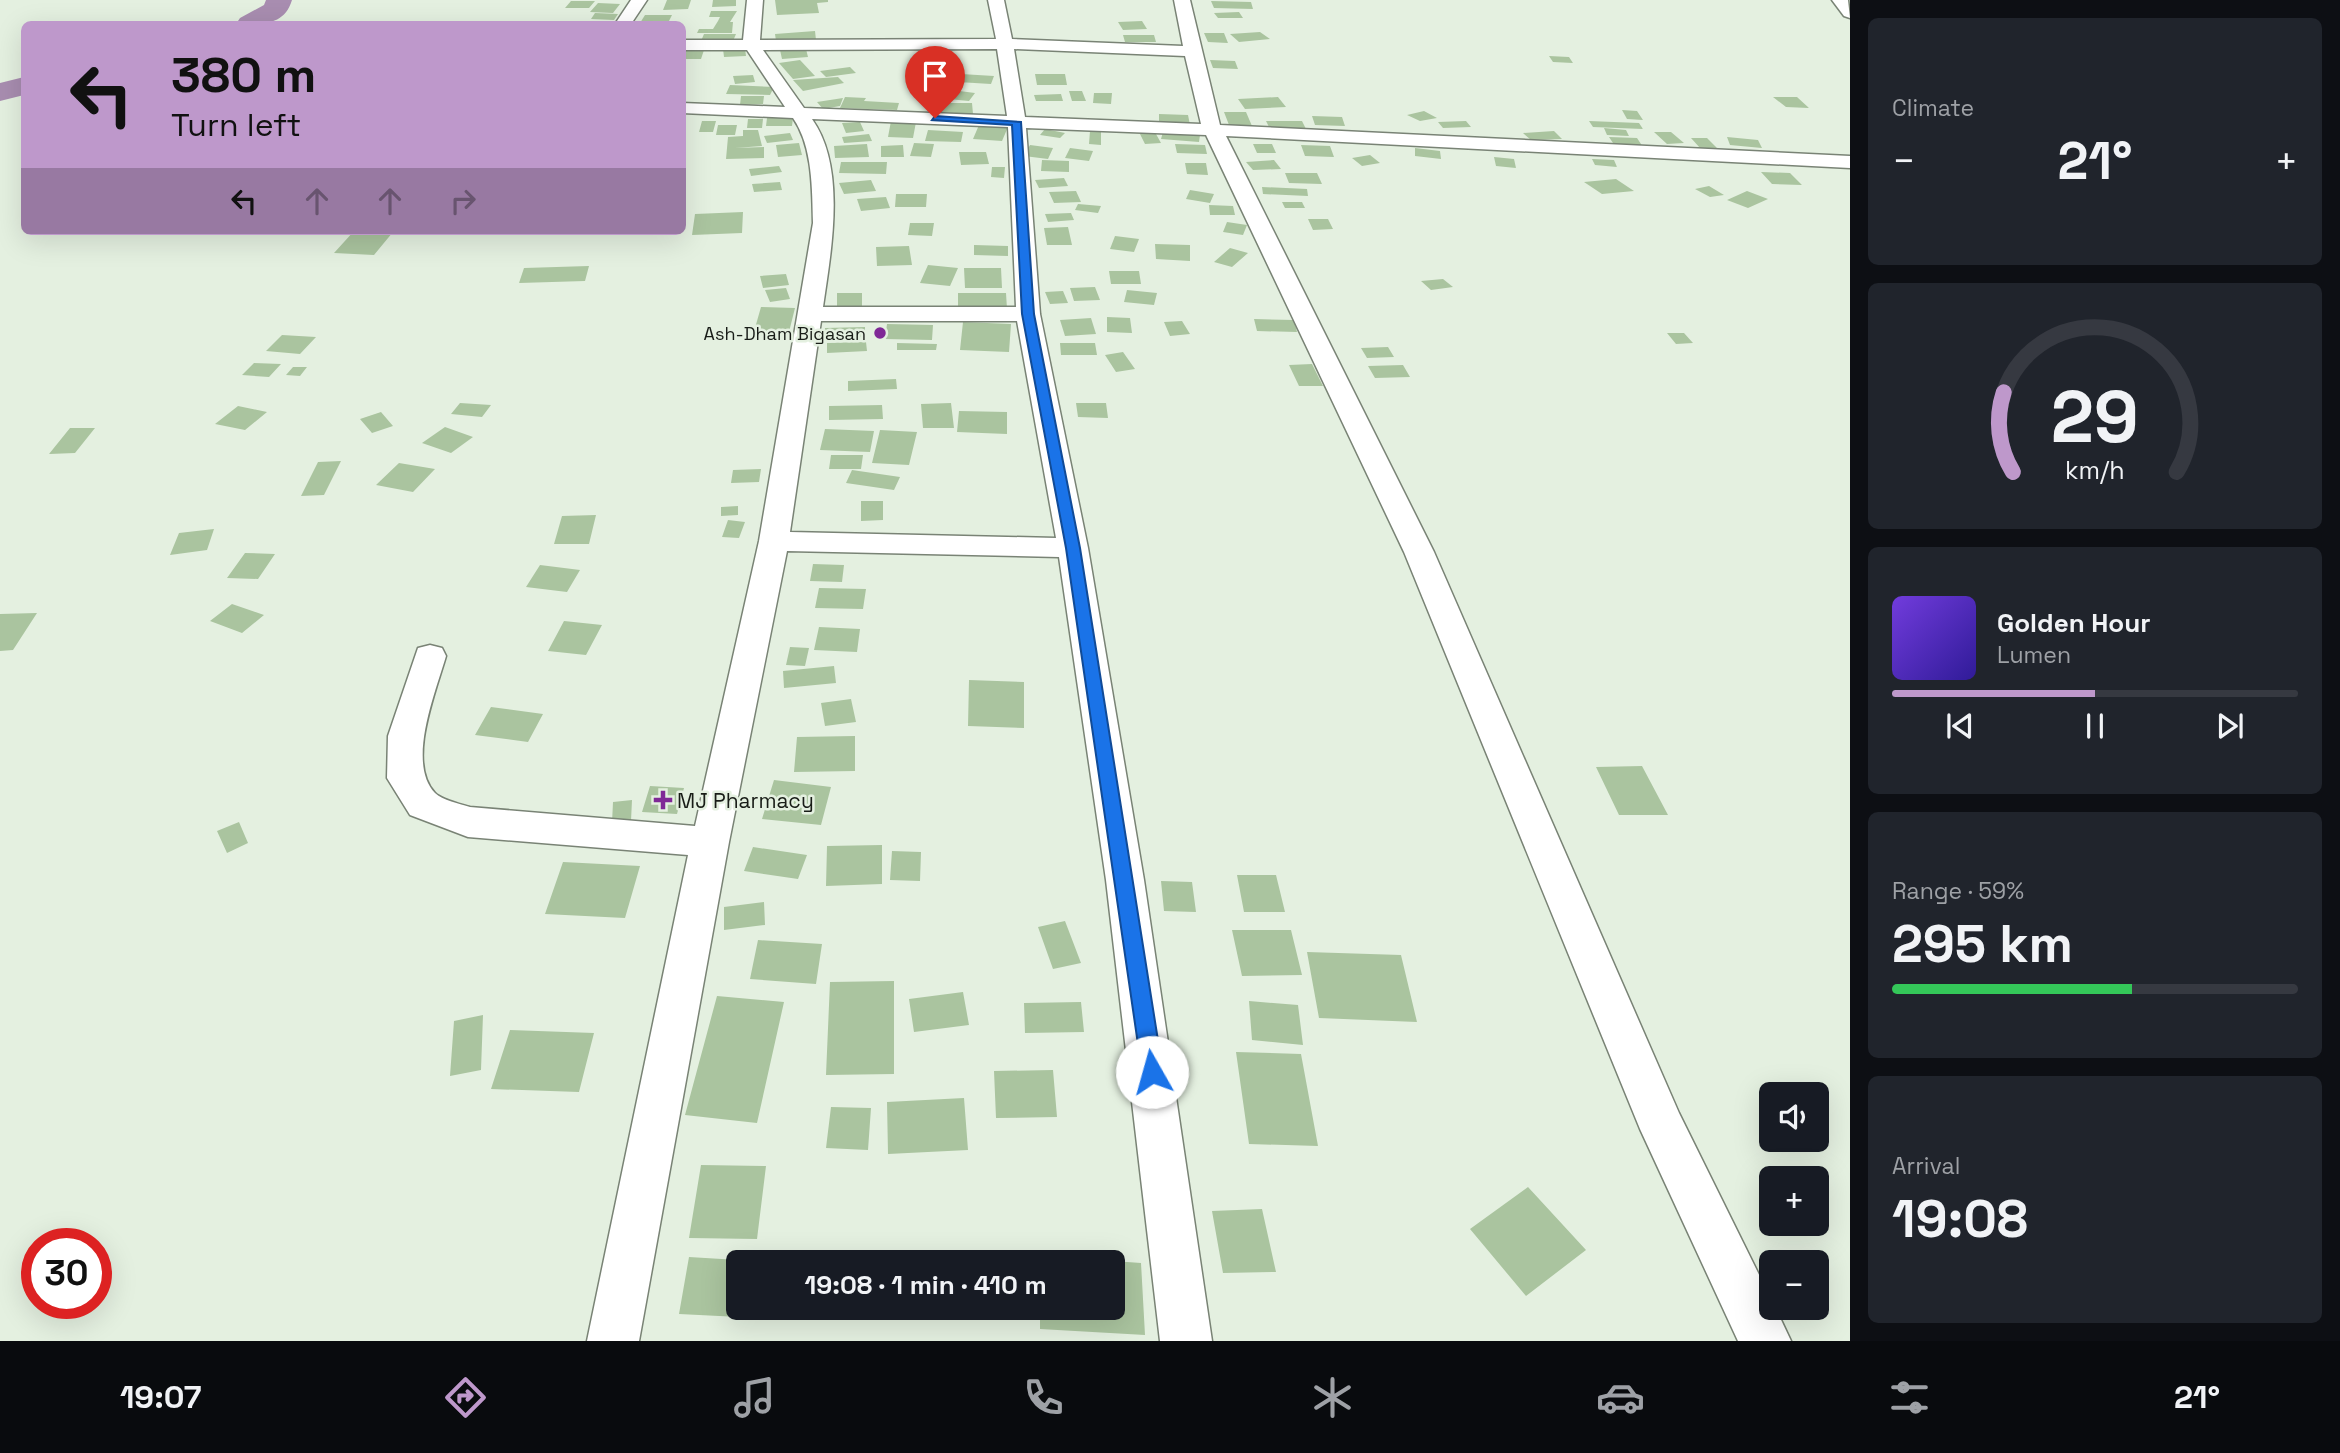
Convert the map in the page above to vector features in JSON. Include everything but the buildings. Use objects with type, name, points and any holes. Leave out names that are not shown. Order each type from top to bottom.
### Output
[{"type":"street","points":[[625,21],[639,0]]},
{"type":"street","points":[[613,1341],[710,842],[774,541],[824,223],[824,200],[810,129],[751,44],[755,0]]},
{"type":"street","points":[[996,0],[1002,44],[1014,91],[1028,314],[1073,548],[1147,1032],[1186,1341]]},
{"type":"street","points":[[1182,0],[1206,113],[1213,130],[1419,552],[1663,1129],[1765,1341]]},
{"type":"street","points":[[1840,0],[1850,13]]},
{"type":"street","points":[[686,45],[1002,44],[1194,51]]},
{"type":"street","points":[[686,108],[1213,130],[1850,162]]},
{"type":"street","points":[[809,314],[1028,314]]},
{"type":"street","points":[[774,541],[1073,548]]},
{"type":"street","points":[[430,656],[406,736],[405,778],[423,805],[468,822],[710,842]]},
{"type":"waterway","points":[[255,21],[276,9],[279,0]]},
{"type":"waterway","points":[[0,92],[21,87]]},
{"type":"place","name":"Ash-Dham Bigasan","points":[[880,333]]},
{"type":"place","name":"MJ Pharmacy","points":[[663,800]]},
{"type":"route","points":[[935,118],[1017,122],[1028,314],[1073,548],[1152,1072]]}]
